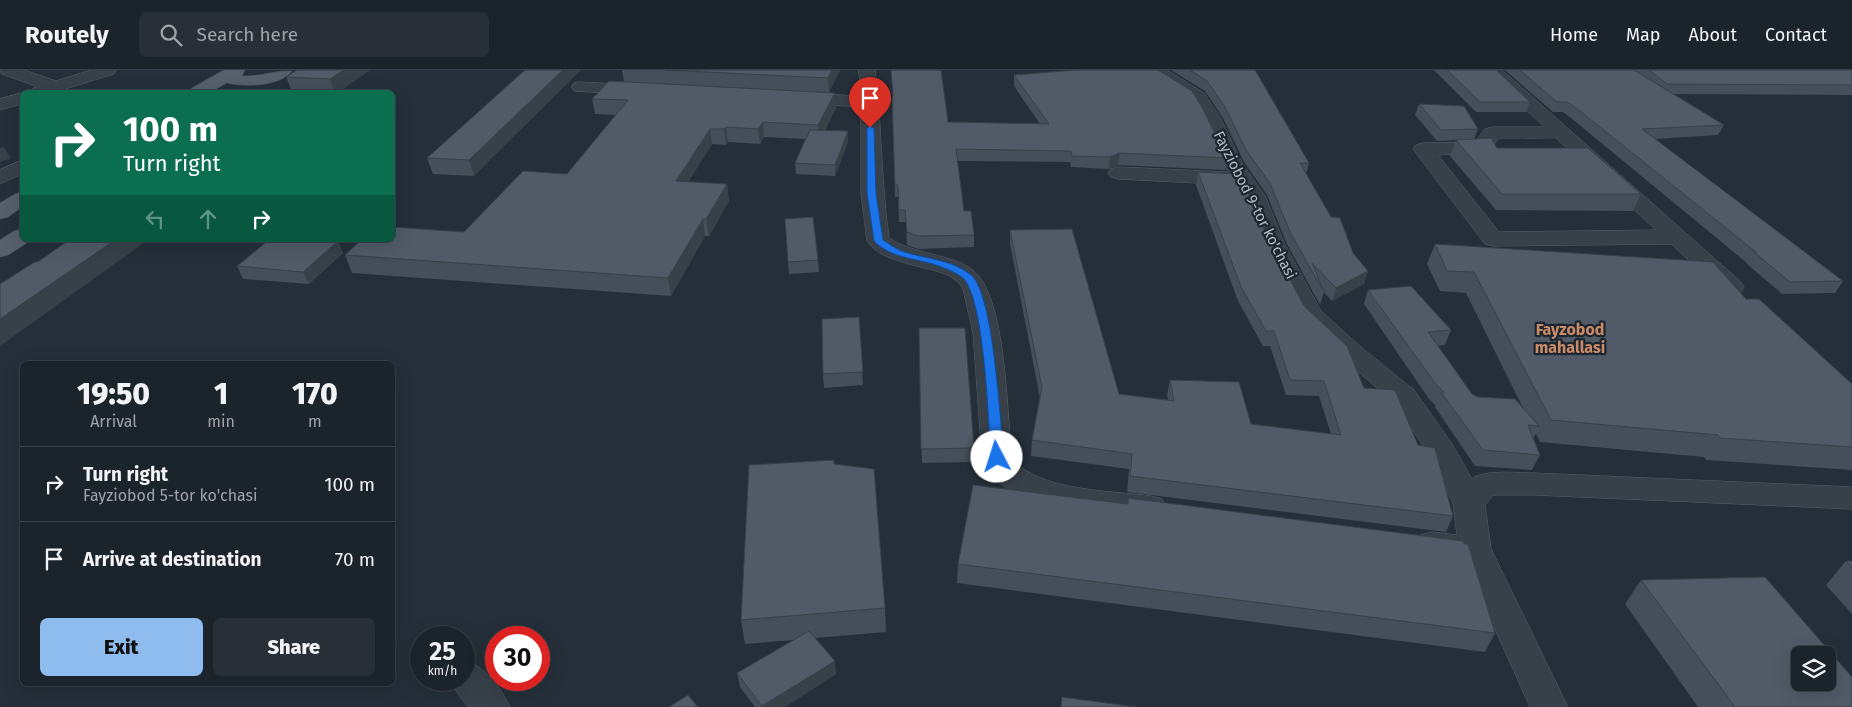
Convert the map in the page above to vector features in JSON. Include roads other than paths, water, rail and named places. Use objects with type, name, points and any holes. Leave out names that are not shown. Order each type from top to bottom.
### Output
[{"type":"main road","points":[[237,70],[233,79],[240,81],[257,80],[284,71]]},
{"type":"main road","points":[[202,90],[237,70]]},
{"type":"main road","points":[[252,90],[284,71]]},
{"type":"main road","points":[[0,212],[20,199]]},
{"type":"main road","points":[[0,250],[20,237]]},
{"type":"street","points":[[8,70],[47,90],[108,70]]},
{"type":"street","points":[[867,70],[870,102],[872,193],[878,241],[895,252],[948,266],[968,277],[979,299],[984,324],[997,457],[1007,473],[1022,483],[1047,492],[1179,511]]},
{"type":"street","name":"Fayziobod 9-tor ko'chasi","points":[[1155,70],[1198,97],[1212,119],[1232,163],[1254,196],[1274,245],[1311,315],[1352,353],[1404,396],[1442,450],[1469,503],[1475,549],[1549,707]]},
{"type":"street","points":[[1492,70],[1750,303]]},
{"type":"street","points":[[580,87],[657,91]]},
{"type":"street","points":[[783,97],[870,102]]},
{"type":"street","points":[[0,105],[20,99]]},
{"type":"street","points":[[1560,132],[1492,134],[1481,148],[1423,149],[1493,239],[1678,237]]},
{"type":"street","points":[[0,178],[20,167]]},
{"type":"street","points":[[1118,173],[1242,179]]},
{"type":"street","points":[[1469,503],[1485,484],[1535,484],[1852,498]]},
{"type":"street","points":[[1408,541],[1475,549]]},
{"type":"street","points":[[475,688],[492,707]]},
{"type":"district","name":"Fayzobod mahallasi","points":[[1570,338]]}]
